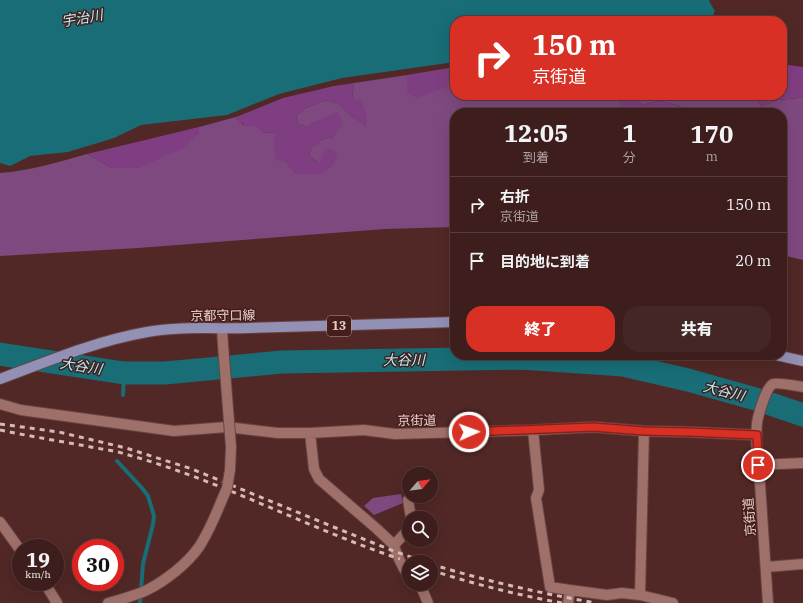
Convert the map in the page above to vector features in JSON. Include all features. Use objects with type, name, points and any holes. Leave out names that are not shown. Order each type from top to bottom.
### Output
[{"type":"main road","name":"京都守口線","points":[[0,379],[96,344],[120,337],[173,328],[222,329],[450,322]]},
{"type":"main road","points":[[787,357],[803,361]]},
{"type":"street","points":[[108,603],[146,591],[183,565],[199,547],[228,488],[231,447],[222,329]]},
{"type":"street","points":[[757,435],[757,423],[760,411],[770,387],[773,384],[777,384],[803,387]]},
{"type":"street","name":"京街道","points":[[0,404],[21,410],[174,431],[227,427],[278,433],[364,430],[395,434],[593,427],[644,431],[757,435],[768,603]]},
{"type":"street","points":[[533,430],[539,490],[536,498],[550,587],[607,596],[622,593],[640,595],[672,603]]},
{"type":"street","points":[[640,595],[644,431]]},
{"type":"street","points":[[310,433],[314,469],[319,478],[394,545],[402,565]]},
{"type":"street","points":[[758,465],[803,464]]},
{"type":"street","points":[[0,522],[12,539]]},
{"type":"street","points":[[394,545],[402,536]]},
{"type":"street","points":[[766,567],[803,564]]},
{"type":"street","points":[[568,603],[570,590]]},
{"type":"street","points":[[50,591],[57,603]]},
{"type":"street","points":[[423,591],[428,603]]},
{"type":"shaded area","points":[[787,65],[803,67],[803,96],[787,99]]},
{"type":"shaded area","points":[[450,68],[450,78],[447,87],[417,98],[407,93],[407,75]]},
{"type":"shaded area","points":[[407,75],[407,93],[450,78],[450,100],[620,100],[622,108],[450,108],[450,227],[385,229],[138,248],[0,256],[0,173],[33,168],[87,154],[112,168],[199,133],[199,127],[236,117],[243,125],[257,126],[263,132],[276,133],[285,161],[295,173],[307,173],[320,164],[309,156],[311,148],[323,139],[334,137],[317,121],[308,127],[298,124],[296,115],[306,108],[325,100],[338,103],[353,117],[366,126],[352,99],[354,83]]},
{"type":"shaded area","points":[[354,83],[352,98],[362,101],[367,118],[366,127],[338,103],[325,100],[306,108],[296,115],[298,124],[308,127],[337,112],[343,123],[334,137],[323,139],[311,148],[309,156],[320,164],[323,153],[330,148],[338,154],[334,164],[322,174],[295,174],[285,161],[276,160],[273,142],[276,133],[263,132],[257,126],[250,127],[245,125],[236,117],[283,98]]},
{"type":"shaded area","points":[[803,96],[803,260],[787,256],[787,108],[682,108],[681,106],[659,101],[642,105],[638,100],[756,100],[762,106],[778,100],[787,100]]},
{"type":"shaded area","points":[[620,100],[638,100],[642,105],[659,101],[681,106],[682,108],[622,108]]},
{"type":"shaded area","points":[[756,100],[778,100],[762,106]]},
{"type":"shaded area","points":[[199,127],[199,133],[183,148],[139,168],[112,168],[87,154]]},
{"type":"shaded area","points":[[401,494],[403,503],[374,515],[364,506],[373,498]]},
{"type":"water","name":"宇治川","points":[[0,0],[710,0],[709,1],[715,11],[713,16],[450,16],[450,63],[342,78],[279,94],[227,115],[141,125],[114,138],[68,152],[30,156],[10,166],[0,163]]},
{"type":"waterway","name":"大谷川","points":[[0,354],[124,373],[165,373],[282,362],[450,359]]},
{"type":"waterway","name":"大谷川","points":[[549,360],[623,365],[688,380],[759,400],[803,415]]},
{"type":"waterway","points":[[123,395],[124,373]]},
{"type":"waterway","points":[[117,461],[148,496],[154,516],[143,564],[140,603]]},
{"type":"railway","points":[[0,424],[59,432],[126,448],[192,469],[405,555]]},
{"type":"railway","points":[[0,430],[116,451],[160,465],[229,490],[365,547],[400,559]]},
{"type":"railway","points":[[438,566],[513,586],[596,603]]},
{"type":"railway","points":[[438,572],[496,589],[562,603]]},
{"type":"route","points":[[469,432],[593,427],[644,431],[757,435],[758,465]]}]
